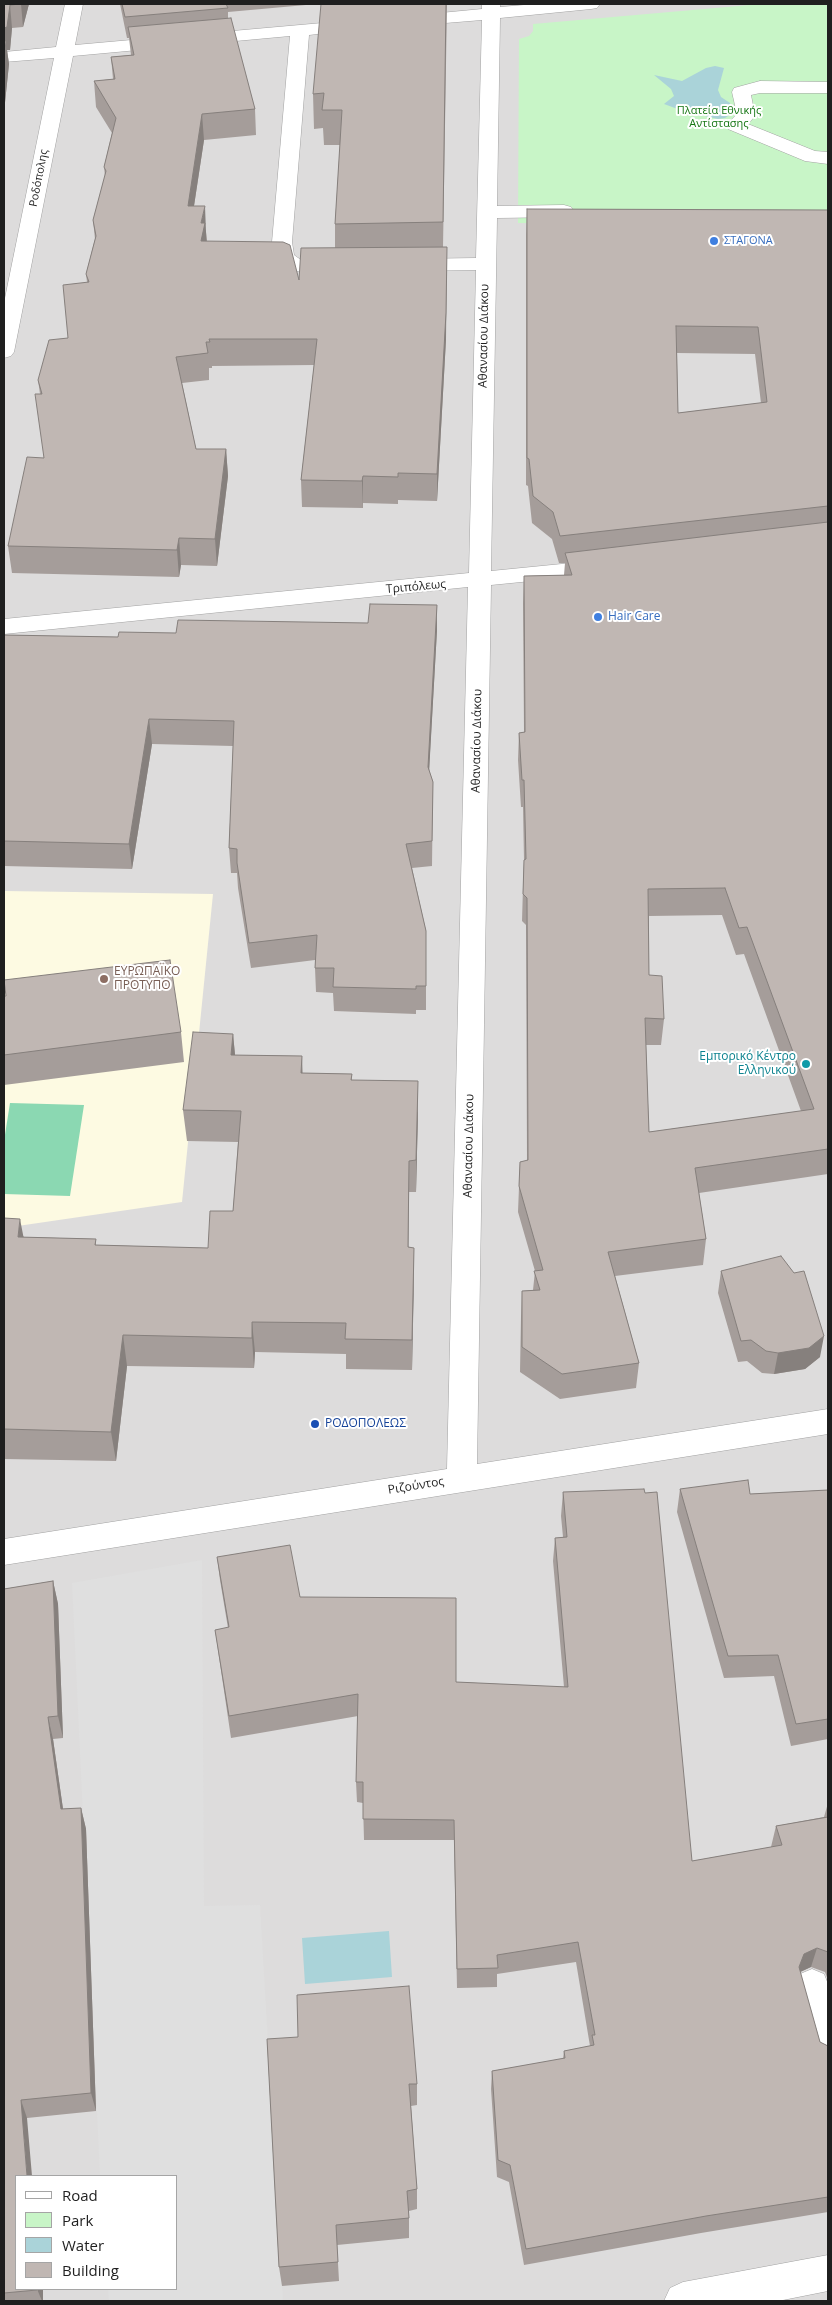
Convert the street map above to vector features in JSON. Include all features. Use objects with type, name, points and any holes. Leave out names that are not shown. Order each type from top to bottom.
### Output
[{"type":"street","name":"Ροδόπολης","points":[[4,352],[74,4]]},
{"type":"street","points":[[396,22],[491,9],[591,4]]},
{"type":"street","name":"Αθανασίου Διάκου","points":[[462,1479],[491,9]]},
{"type":"street","points":[[4,57],[377,24]]},
{"type":"street","points":[[300,30],[282,242],[286,258],[295,265],[310,268],[361,266]]},
{"type":"street","points":[[828,87],[760,87],[741,92],[746,107],[746,116],[735,125],[812,157],[828,158]]},
{"type":"street","points":[[486,212],[582,211]]},
{"type":"street","points":[[390,266],[485,264]]},
{"type":"street","name":"Τριπόλεως","points":[[4,626],[480,581],[625,564]]},
{"type":"street","name":"Ριζούντος","points":[[4,1552],[828,1422]]},
{"type":"street","points":[[812,1986],[828,2048]]},
{"type":"street","points":[[683,2301],[828,2273]]},
{"type":"shaded area","points":[[4,4],[828,4],[828,2301],[4,2301]]},
{"type":"shaded area","name":"ΕΥΡΩΠΑΪΚΟ ΠΡΟΤΥΠΟ","points":[[4,891],[213,894],[182,1202],[4,1228]]},
{"type":"shaded area","points":[[202,1560],[204,1906],[260,1905],[283,2301],[109,2301],[108,2290],[178,2290],[178,2175],[100,2175],[72,1583]]},
{"type":"green space","name":"Πλατεία Εθνικής Αντίστασης","points":[[761,4],[828,4],[828,227],[518,223],[519,39],[529,36],[533,31],[533,24]]},
{"type":"green space","points":[[10,1103],[84,1105],[70,1196],[4,1194],[4,1141]]},
{"type":"water","points":[[715,66],[724,68],[718,90],[721,97],[730,103],[731,114],[725,118],[718,119],[683,111],[664,104],[674,96],[671,89],[654,75],[682,81],[706,68]]},
{"type":"water","points":[[389,1931],[392,1977],[305,1984],[302,1938]]},
{"type":"building","points":[[4,4],[21,4],[10,5],[7,27],[4,28]]},
{"type":"building","points":[[122,4],[226,4],[228,8],[125,17]]},
{"type":"building","points":[[321,4],[446,4],[443,222],[335,224],[342,110],[322,110],[324,93],[313,94]]},
{"type":"building","points":[[231,18],[255,109],[202,114],[188,206],[205,206],[201,223],[205,223],[201,241],[283,242],[290,245],[299,280],[301,248],[447,247],[446,313],[437,474],[398,473],[398,477],[363,476],[362,481],[301,480],[317,339],[209,339],[210,342],[206,342],[208,353],[176,357],[196,449],[226,449],[215,539],[179,538],[177,550],[8,546],[27,457],[44,458],[35,394],[42,394],[38,380],[49,340],[68,338],[63,285],[89,282],[86,274],[96,236],[93,220],[106,171],[104,167],[116,118],[94,81],[115,79],[111,57],[134,55],[128,27]]},
{"type":"building","points":[[4,41],[6,41],[4,60]]},
{"type":"building","points":[[527,209],[828,210],[828,506],[560,536],[553,512],[533,496],[529,459],[527,458]],"holes":[[[676,326],[758,327],[767,402],[678,413]]]},
{"type":"building","points":[[828,522],[828,1149],[695,1168],[706,1239],[608,1252],[639,1363],[562,1374],[522,1347],[522,1291],[540,1290],[534,1271],[543,1270],[519,1186],[520,1162],[528,1160],[527,898],[523,894],[524,860],[526,859],[524,780],[522,780],[519,733],[525,732],[524,576],[572,575],[565,553]],"holes":[[[725,888],[739,928],[747,927],[814,1109],[649,1132],[645,1018],[664,1019],[662,976],[649,975],[648,889]]]},
{"type":"building","points":[[370,604],[437,605],[428,767],[433,782],[432,841],[406,844],[426,931],[426,986],[416,986],[416,989],[333,987],[334,968],[315,968],[317,935],[249,943],[237,863],[237,849],[229,848],[234,721],[149,719],[129,844],[4,841],[4,635],[118,637],[119,632],[176,633],[178,620],[368,623]]},
{"type":"building","points":[[170,960],[181,1032],[4,1055],[4,996],[6,996],[4,980]]},
{"type":"building","points":[[193,1032],[233,1034],[231,1055],[302,1056],[301,1073],[352,1074],[351,1080],[418,1081],[416,1160],[409,1161],[408,1247],[414,1248],[412,1340],[345,1339],[346,1323],[252,1322],[252,1338],[123,1335],[111,1432],[4,1429],[4,1218],[20,1219],[18,1237],[96,1239],[95,1245],[208,1248],[210,1211],[233,1211],[241,1111],[183,1110]]},
{"type":"building","points":[[781,1256],[794,1273],[804,1271],[824,1336],[809,1348],[778,1353],[766,1351],[751,1340],[741,1341],[721,1271]]},
{"type":"building","points":[[748,1480],[750,1494],[828,1490],[828,1719],[796,1724],[778,1655],[728,1656],[680,1489]]},
{"type":"building","points":[[644,1489],[645,1493],[657,1492],[692,1861],[782,1845],[776,1826],[828,1817],[828,1952],[817,1948],[804,1954],[799,1967],[820,2042],[828,2046],[828,2197],[706,2216],[526,2249],[510,2165],[498,2160],[492,2071],[565,2058],[564,2051],[594,2045],[592,2035],[595,2035],[578,1942],[497,1955],[498,1968],[457,1969],[454,1820],[363,1819],[363,1782],[356,1782],[358,1694],[229,1716],[215,1630],[229,1627],[217,1557],[290,1545],[300,1597],[456,1598],[456,1682],[568,1687],[555,1538],[567,1537],[563,1492]]},
{"type":"building","points":[[53,1581],[58,1716],[48,1717],[61,1809],[81,1808],[91,2093],[21,2100],[27,2175],[15,2175],[15,2290],[37,2290],[4,2293],[4,1589]]},
{"type":"building","points":[[409,1986],[417,2084],[409,2084],[417,2189],[407,2191],[409,2218],[336,2225],[338,2262],[279,2267],[267,2039],[298,2037],[297,1995]]},
{"type":"place","name":"ΣΤΑΓΟΝΑ","points":[[714,241]]},
{"type":"place","name":"Hair Care","points":[[598,617]]},
{"type":"place","name":"ΕΥΡΩΠΑΪΚΟ ΠΡΟΤΥΠΟ","points":[[104,979]]},
{"type":"place","name":"Εμπορικό Κέντρο Ελληνικού","points":[[806,1064]]},
{"type":"place","name":"ΡΟΔΟΠΟΛΕΩΣ","points":[[315,1424]]}]
